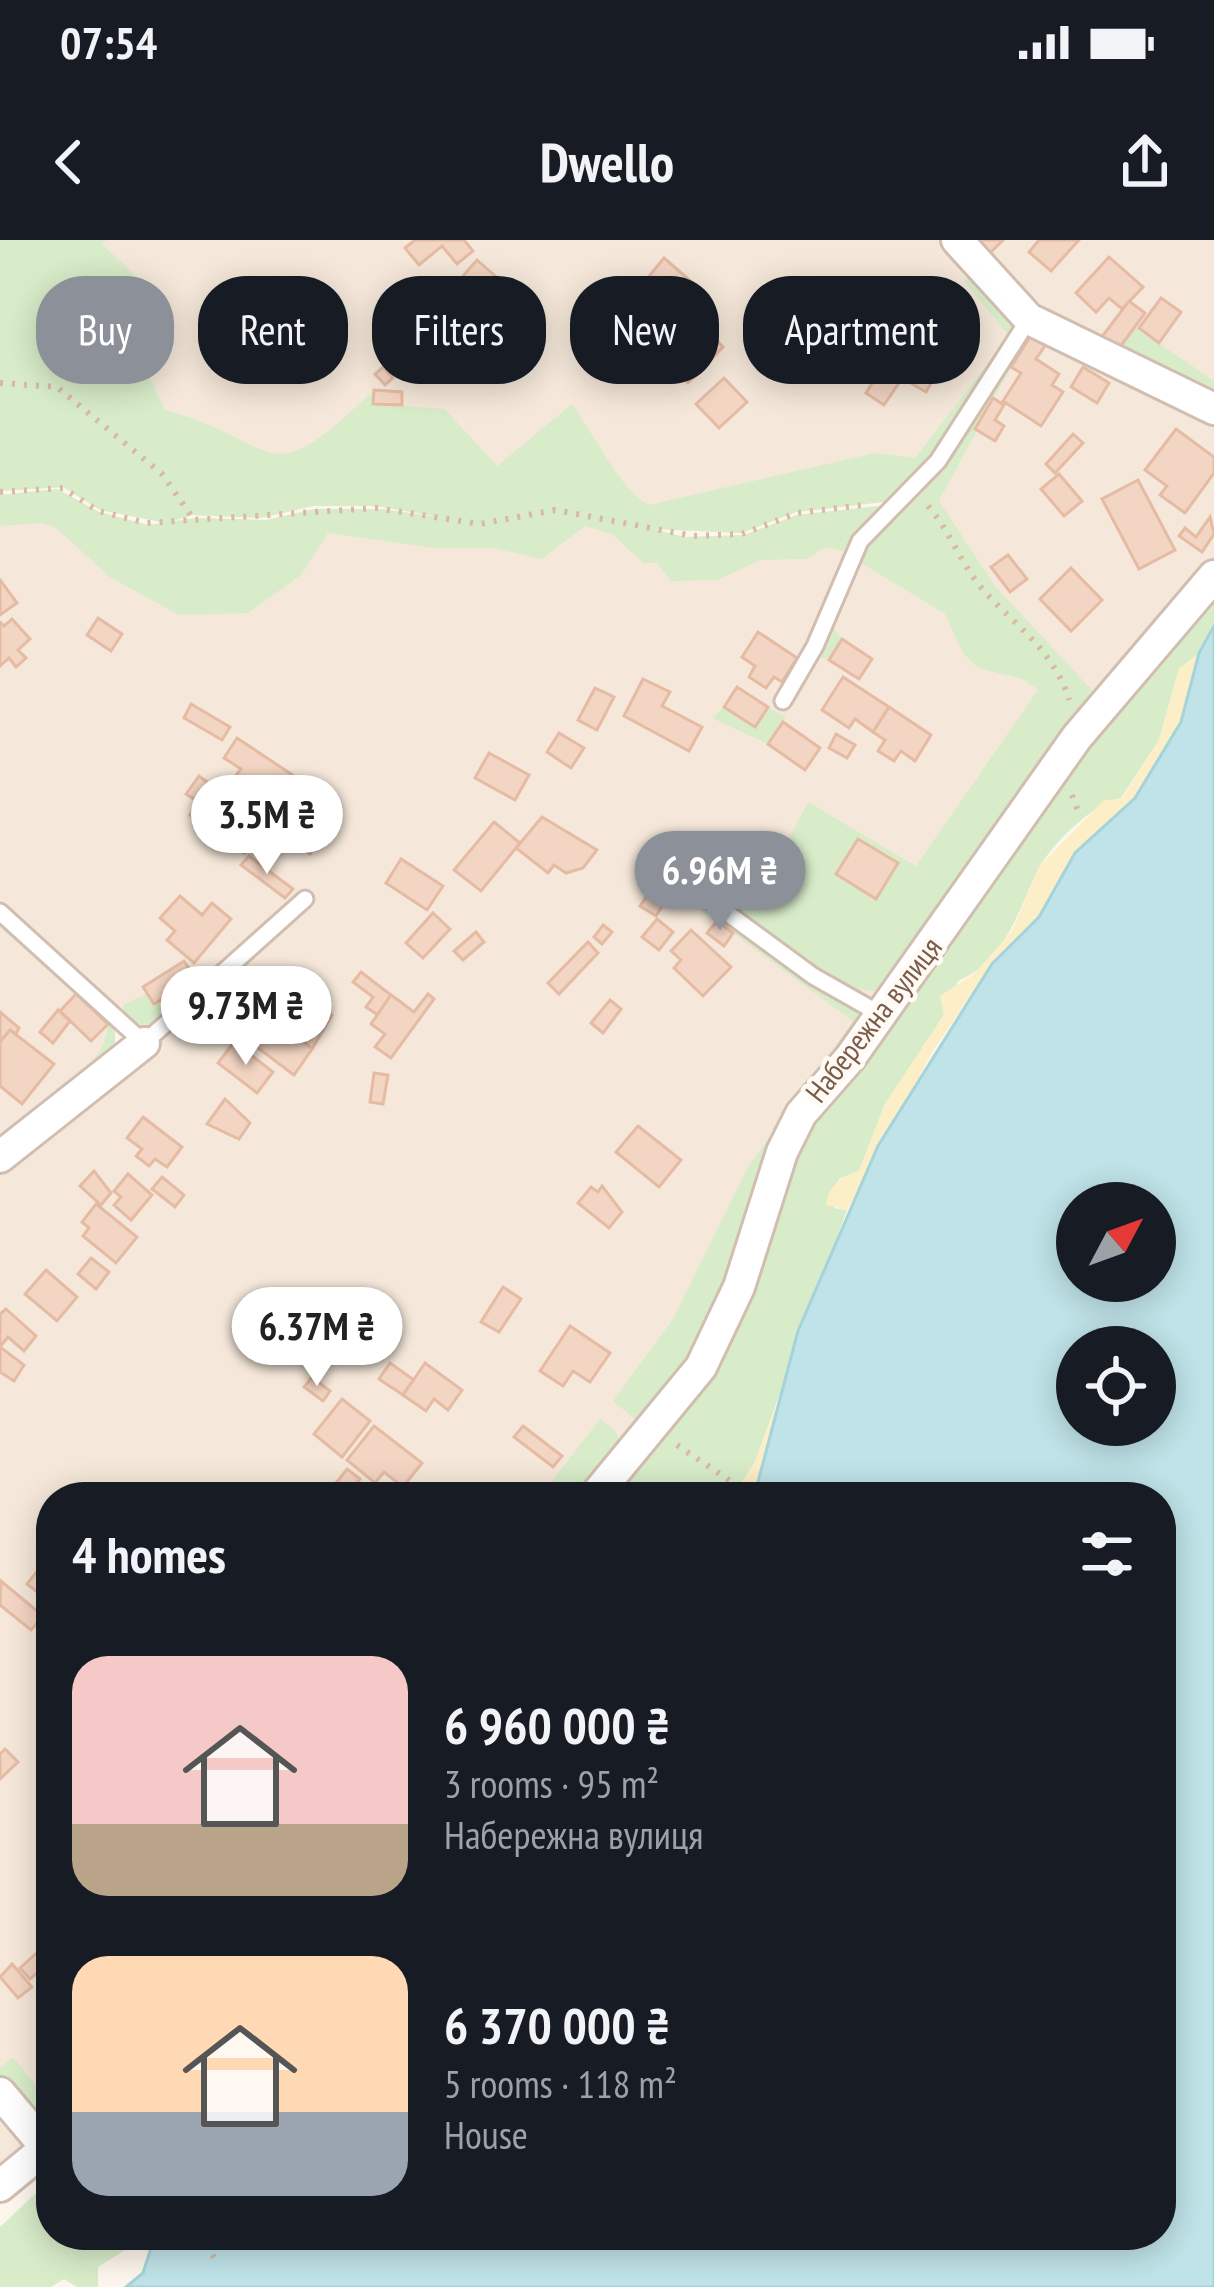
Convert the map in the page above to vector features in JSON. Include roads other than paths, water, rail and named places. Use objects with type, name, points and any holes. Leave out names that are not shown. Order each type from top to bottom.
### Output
[{"type":"street","points":[[956,240],[1029,319],[1214,410]]},
{"type":"street","name":"Набережна вулиця","points":[[606,1482],[701,1367],[739,1287],[782,1152],[801,1114],[850,1058],[1062,759],[1214,576]]},
{"type":"street","points":[[0,1157],[144,1042]]},
{"type":"street","points":[[0,2093],[36,2133]]},
{"type":"street","points":[[0,2186],[36,2155]]},
{"type":"lane","points":[[784,701],[815,646],[860,542],[938,461],[1029,319]]},
{"type":"lane","points":[[681,879],[813,976],[880,1014]]},
{"type":"lane","points":[[0,912],[144,1042],[305,899]]},
{"type":"water","points":[[1214,626],[1214,2287],[126,2287],[143,2273],[150,2250],[1176,2250],[1176,1482],[758,1482],[798,1331],[878,1146],[992,964],[1039,917],[1075,853],[1135,798],[1181,722],[1199,653]]}]
